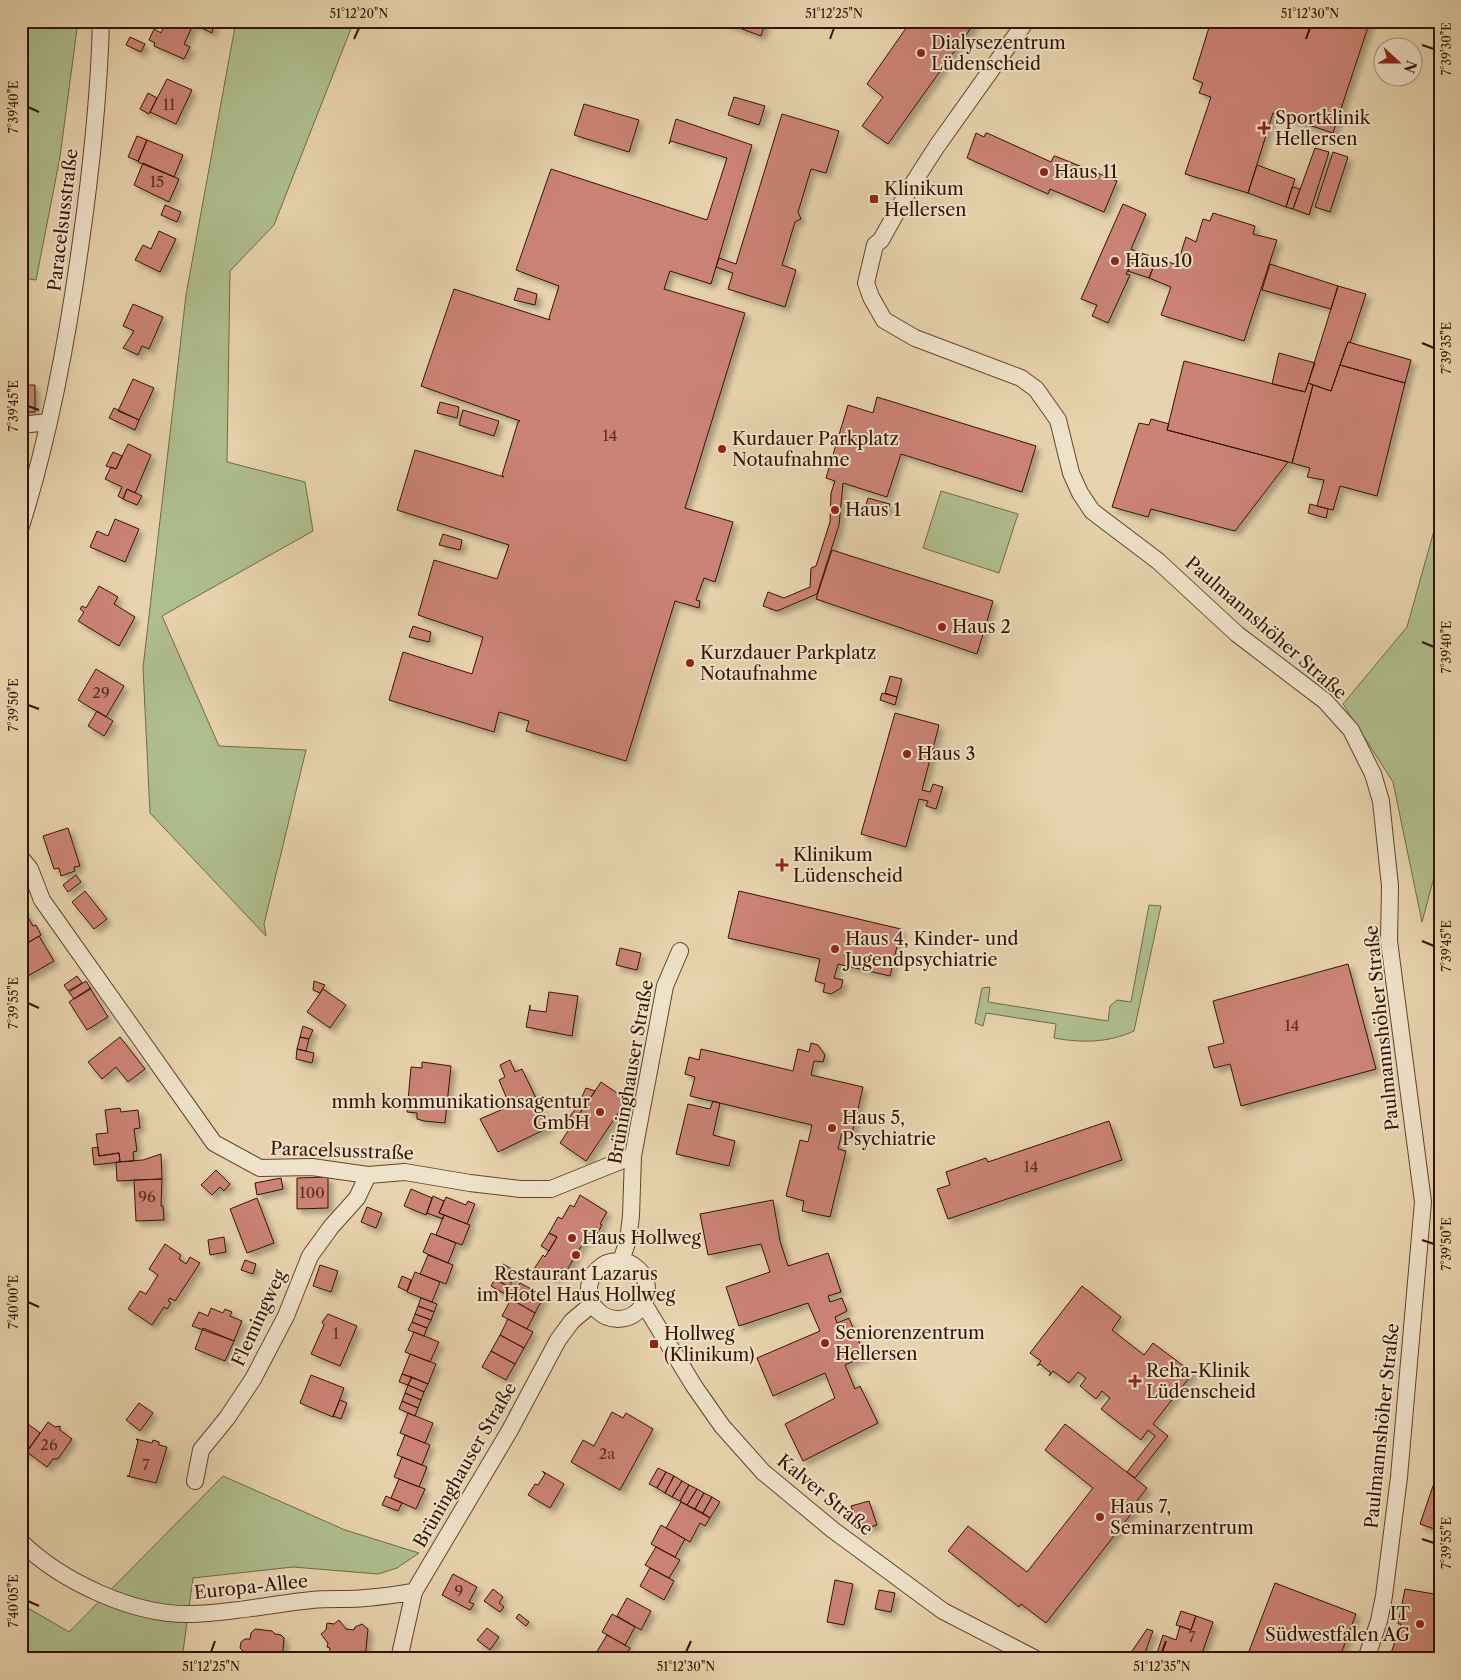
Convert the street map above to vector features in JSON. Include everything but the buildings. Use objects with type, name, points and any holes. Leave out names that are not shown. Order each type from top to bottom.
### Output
[{"type":"street","name":"Paracelsusstraße","points":[[21,526],[36,479],[69,327],[88,190],[100,75],[101,21]]},
{"type":"street","name":"Paulmannshöher Straße","points":[[1026,21],[910,188],[881,240],[875,245],[866,283],[870,297],[884,320],[915,338],[1021,378],[1036,389],[1058,420],[1071,473],[1080,493],[1092,511],[1158,561],[1237,634],[1325,701],[1351,730],[1373,774],[1382,801],[1390,886],[1389,941],[1423,1202],[1399,1478],[1384,1596],[1379,1621],[1366,1659]]},
{"type":"street","points":[[21,426],[49,422]]},
{"type":"street","name":"Paracelsusstraße","points":[[21,858],[30,868],[42,900],[214,1143],[260,1168],[312,1167],[368,1174],[405,1172],[520,1189],[551,1189],[633,1156]]},
{"type":"street","name":"Brüninghauser Straße","points":[[622,1261],[628,1240],[631,1216],[633,1156],[665,986],[680,951]]},
{"type":"street","name":"Flemingweg","points":[[195,1481],[201,1450],[227,1418],[253,1379],[286,1316],[310,1256],[331,1227],[357,1198],[368,1174]]},
{"type":"street","points":[[622,1261],[635,1266],[644,1277],[648,1290],[644,1304],[633,1316],[619,1320],[604,1317],[591,1304],[588,1290],[593,1274],[605,1264],[622,1261]]},
{"type":"street","name":"Brüninghauser Straße","points":[[398,1659],[414,1592],[510,1430],[558,1340],[572,1321],[591,1304]]},
{"type":"street","name":"Kalver Straße","points":[[644,1304],[694,1386],[722,1426],[763,1472],[833,1530],[943,1611],[1036,1659]]},
{"type":"street","name":"Europa-Allee","points":[[21,1542],[74,1581],[99,1593],[154,1609],[189,1614],[226,1612],[313,1600],[366,1598],[414,1592]]},
{"type":"green space","points":[[21,21],[78,21],[60,157],[36,280],[21,278]]},
{"type":"green space","points":[[236,21],[354,21],[274,225],[230,271],[227,462],[305,482],[313,531],[162,616],[219,746],[306,750],[264,924],[266,936],[150,813],[143,668],[186,295]]},
{"type":"green space","points":[[941,491],[1018,514],[999,573],[923,548]]},
{"type":"green space","points":[[1440,509],[1440,855],[1422,922],[1393,782],[1343,704],[1407,627]]},
{"type":"green space","points":[[1149,905],[1161,906],[1134,1031],[1105,1040],[1075,1041],[1054,1038],[1056,1024],[986,1013],[983,1026],[975,1023],[982,988],[990,987],[988,1002],[1108,1021],[1110,1006],[1117,1000],[1131,1002]]},
{"type":"green space","points":[[223,1476],[345,1530],[419,1553],[397,1568],[378,1574],[293,1567],[193,1578],[182,1659],[21,1659],[21,1604],[69,1632]]},
{"type":"place","name":"Dialysezentrum Lüdenscheid","points":[[921,53]]},
{"type":"place","name":"Sportklinik Hellersen","points":[[1264,128]]},
{"type":"place","name":"Haus 11","points":[[1044,172]]},
{"type":"place","name":"Klinikum Hellersen","points":[[874,199]]},
{"type":"place","name":"Haus 10","points":[[1115,261]]},
{"type":"place","name":"Kurdauer Parkplatz Notaufnahme","points":[[722,449]]},
{"type":"place","name":"Haus 1","points":[[835,510]]},
{"type":"place","name":"Haus 2","points":[[942,627]]},
{"type":"place","name":"Kurzdauer Parkplatz Notaufnahme","points":[[690,663]]},
{"type":"place","name":"Haus 3","points":[[907,754]]},
{"type":"place","name":"Klinikum Lüdenscheid","points":[[782,865]]},
{"type":"place","name":"Haus 4, Kinder- und Jugendpsychiatrie","points":[[835,949]]},
{"type":"place","name":"mmh kommunikationsagentur GmbH","points":[[600,1112]]},
{"type":"place","name":"Haus 5, Psychiatrie","points":[[832,1128]]},
{"type":"place","name":"Haus Hollweg","points":[[572,1238]]},
{"type":"place","name":"Restaurant Lazarus im Hotel Haus Hollweg","points":[[576,1255]]},
{"type":"place","name":"Seniorenzentrum Hellersen","points":[[825,1343]]},
{"type":"place","name":"Hollweg (Klinikum)","points":[[654,1344]]},
{"type":"place","name":"Reha-Klinik Lüdenscheid","points":[[1135,1381]]},
{"type":"place","name":"Haus 7, Seminarzentrum","points":[[1100,1517]]},
{"type":"place","name":"IT Südwestfalen AG","points":[[1420,1624]]}]
